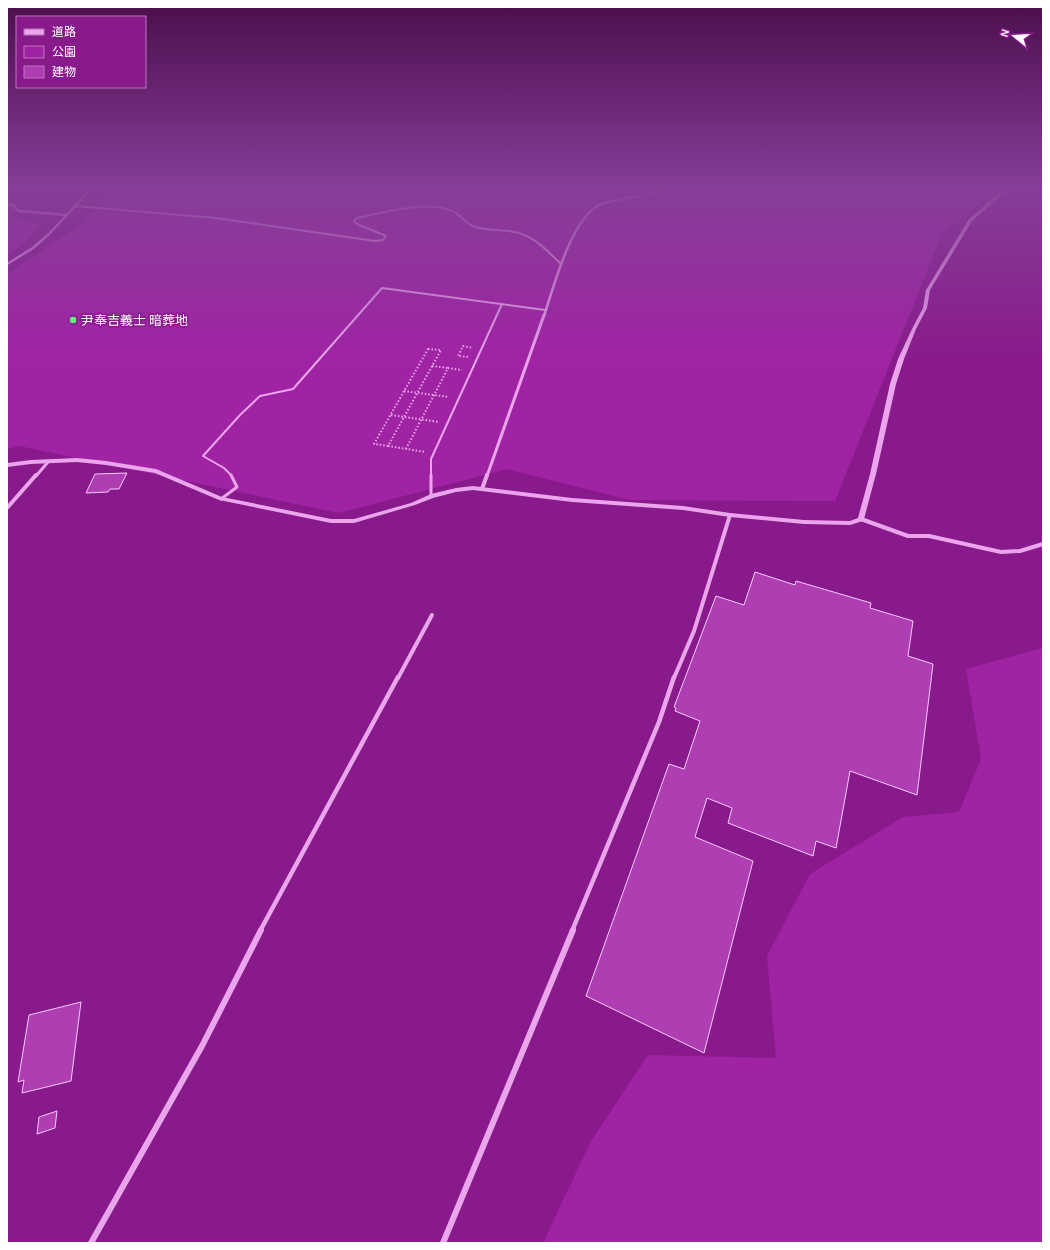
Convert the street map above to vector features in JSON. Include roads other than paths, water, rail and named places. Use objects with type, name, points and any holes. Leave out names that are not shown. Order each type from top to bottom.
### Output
[{"type":"street","points":[[7,264],[35,246]]},
{"type":"street","points":[[482,489],[500,444],[568,246]]},
{"type":"street","points":[[861,519],[873,474],[893,384],[901,359],[925,308],[928,290],[954,246]]},
{"type":"street","points":[[7,465],[48,462],[91,462],[156,471],[221,499],[331,521],[354,521],[413,504],[431,496],[456,490],[482,489],[572,500],[682,508],[730,515],[804,522],[850,523],[861,519],[908,536],[929,536],[1001,552],[1020,552],[1043,544]]},
{"type":"street","points":[[7,508],[48,462]]},
{"type":"street","points":[[443,1243],[659,722],[677,668],[694,631],[730,515]]},
{"type":"street","points":[[91,1243],[202,1046],[277,898],[432,615]]},
{"type":"lane","points":[[541,246],[561,264]]},
{"type":"lane","points":[[221,499],[237,488],[236,481],[232,474],[203,456],[240,415],[260,396],[293,389],[382,288],[546,310]]},
{"type":"lane","points":[[431,496],[431,459],[502,304]]},
{"type":"place","name":"尹奉吉義士 暗葬地","points":[[73,320]]}]
